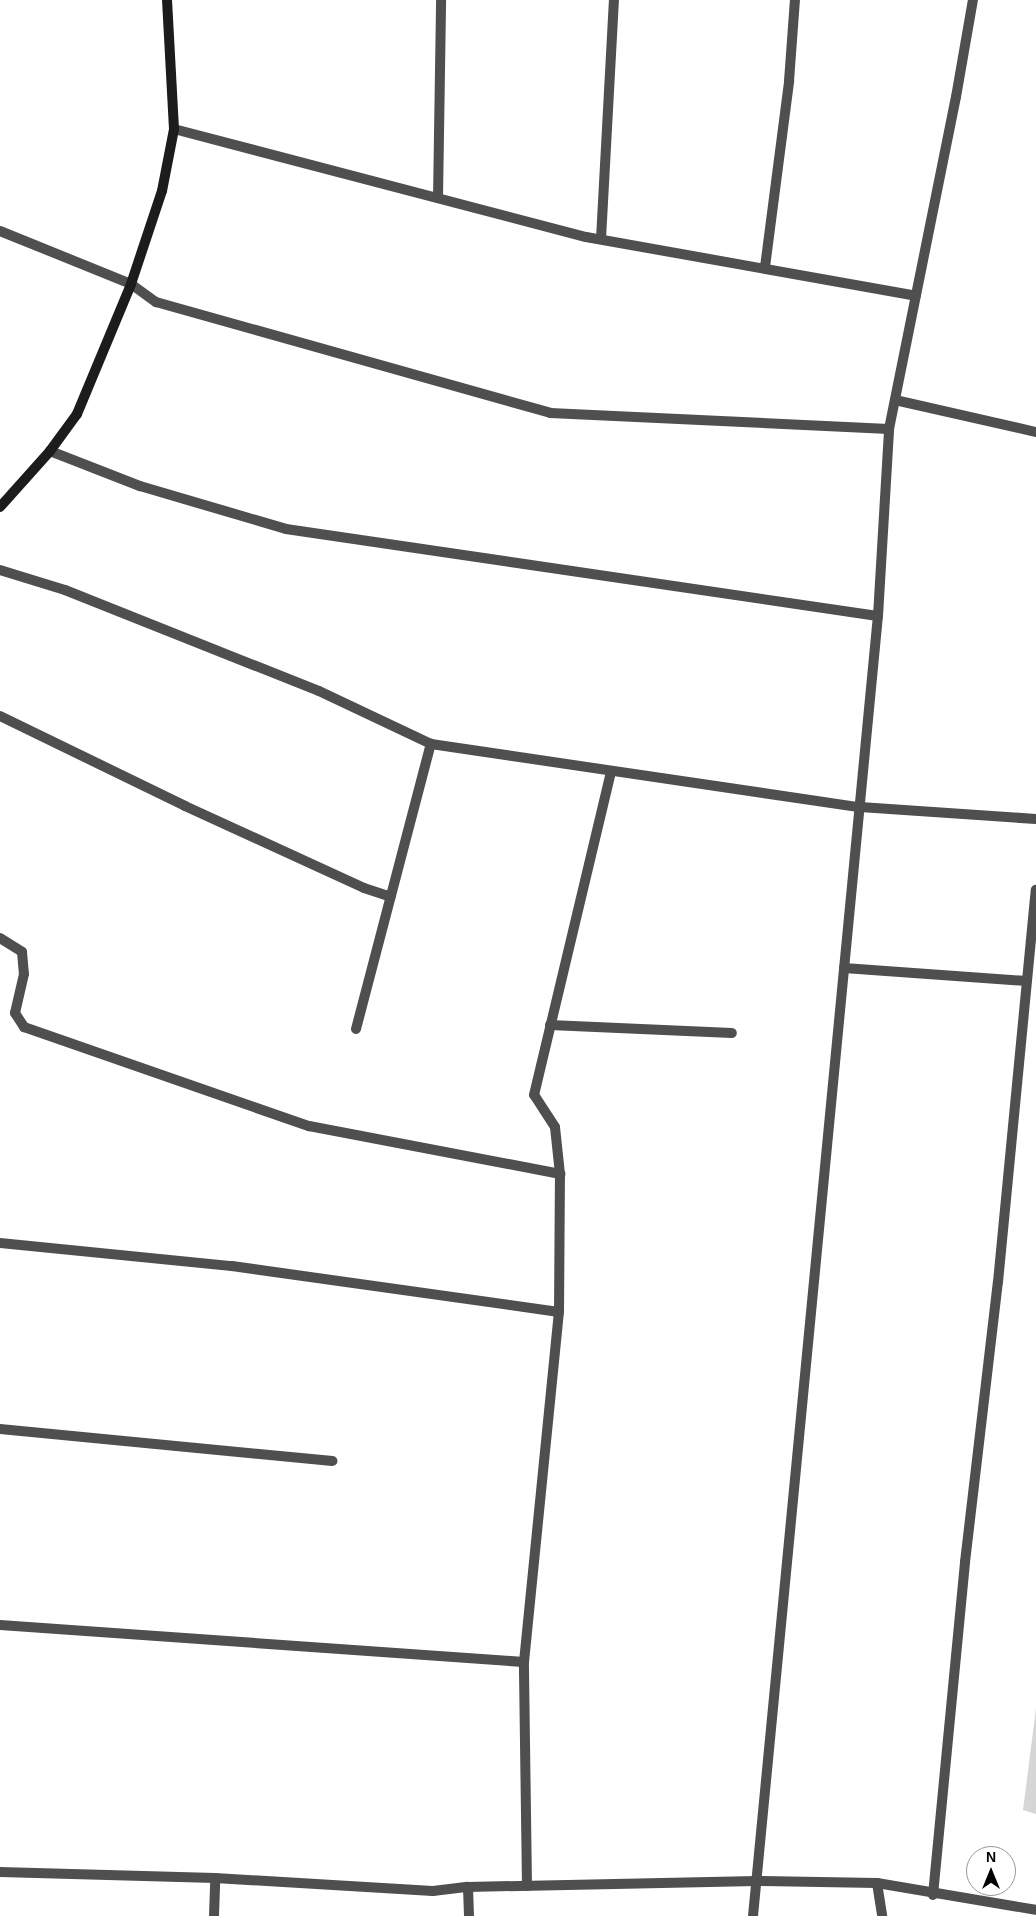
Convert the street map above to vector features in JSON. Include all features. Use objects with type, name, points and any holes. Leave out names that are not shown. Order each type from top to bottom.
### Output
[{"type":"street","points":[[0,507],[50,451],[77,414],[131,284],[162,191],[174,129],[167,0]]},
{"type":"street","points":[[438,198],[441,0]]},
{"type":"street","points":[[601,239],[614,0]]},
{"type":"street","points":[[765,267],[789,81],[795,0]]},
{"type":"street","points":[[753,1916],[758,1881],[878,616],[889,429],[972,0]]},
{"type":"street","points":[[174,129],[601,239],[765,267],[916,296]]},
{"type":"street","points":[[0,231],[131,284],[156,302],[550,412],[889,429]]},
{"type":"street","points":[[895,400],[1036,432]]},
{"type":"street","points":[[50,451],[140,486],[286,529],[878,616]]},
{"type":"street","points":[[0,570],[65,590],[319,691],[431,744],[860,808],[1036,819]]},
{"type":"street","points":[[0,716],[194,810],[364,888],[391,897]]},
{"type":"street","points":[[356,1029],[431,744]]},
{"type":"street","points":[[527,1886],[524,1662],[559,1312],[560,1174],[555,1127],[534,1095],[610,772]]},
{"type":"street","points":[[933,1895],[1036,890]]},
{"type":"street","points":[[0,938],[22,952],[24,974],[15,1013],[24,1027],[309,1126],[560,1174]]},
{"type":"street","points":[[844,968],[1027,981]]},
{"type":"street","points":[[550,1025],[732,1033]]},
{"type":"street","points":[[0,1243],[232,1266],[559,1312]]},
{"type":"street","points":[[0,1429],[332,1461]]},
{"type":"street","points":[[0,1625],[524,1662]]},
{"type":"street","points":[[0,1872],[214,1878],[433,1891],[468,1887],[758,1881],[877,1883],[933,1895],[1036,1910]]},
{"type":"street","points":[[214,1878],[214,1916]]},
{"type":"street","points":[[877,1883],[882,1916]]},
{"type":"street","points":[[468,1887],[470,1916]]},
{"type":"shaded area","points":[[1036,1708],[1036,1814],[1023,1810]]}]
